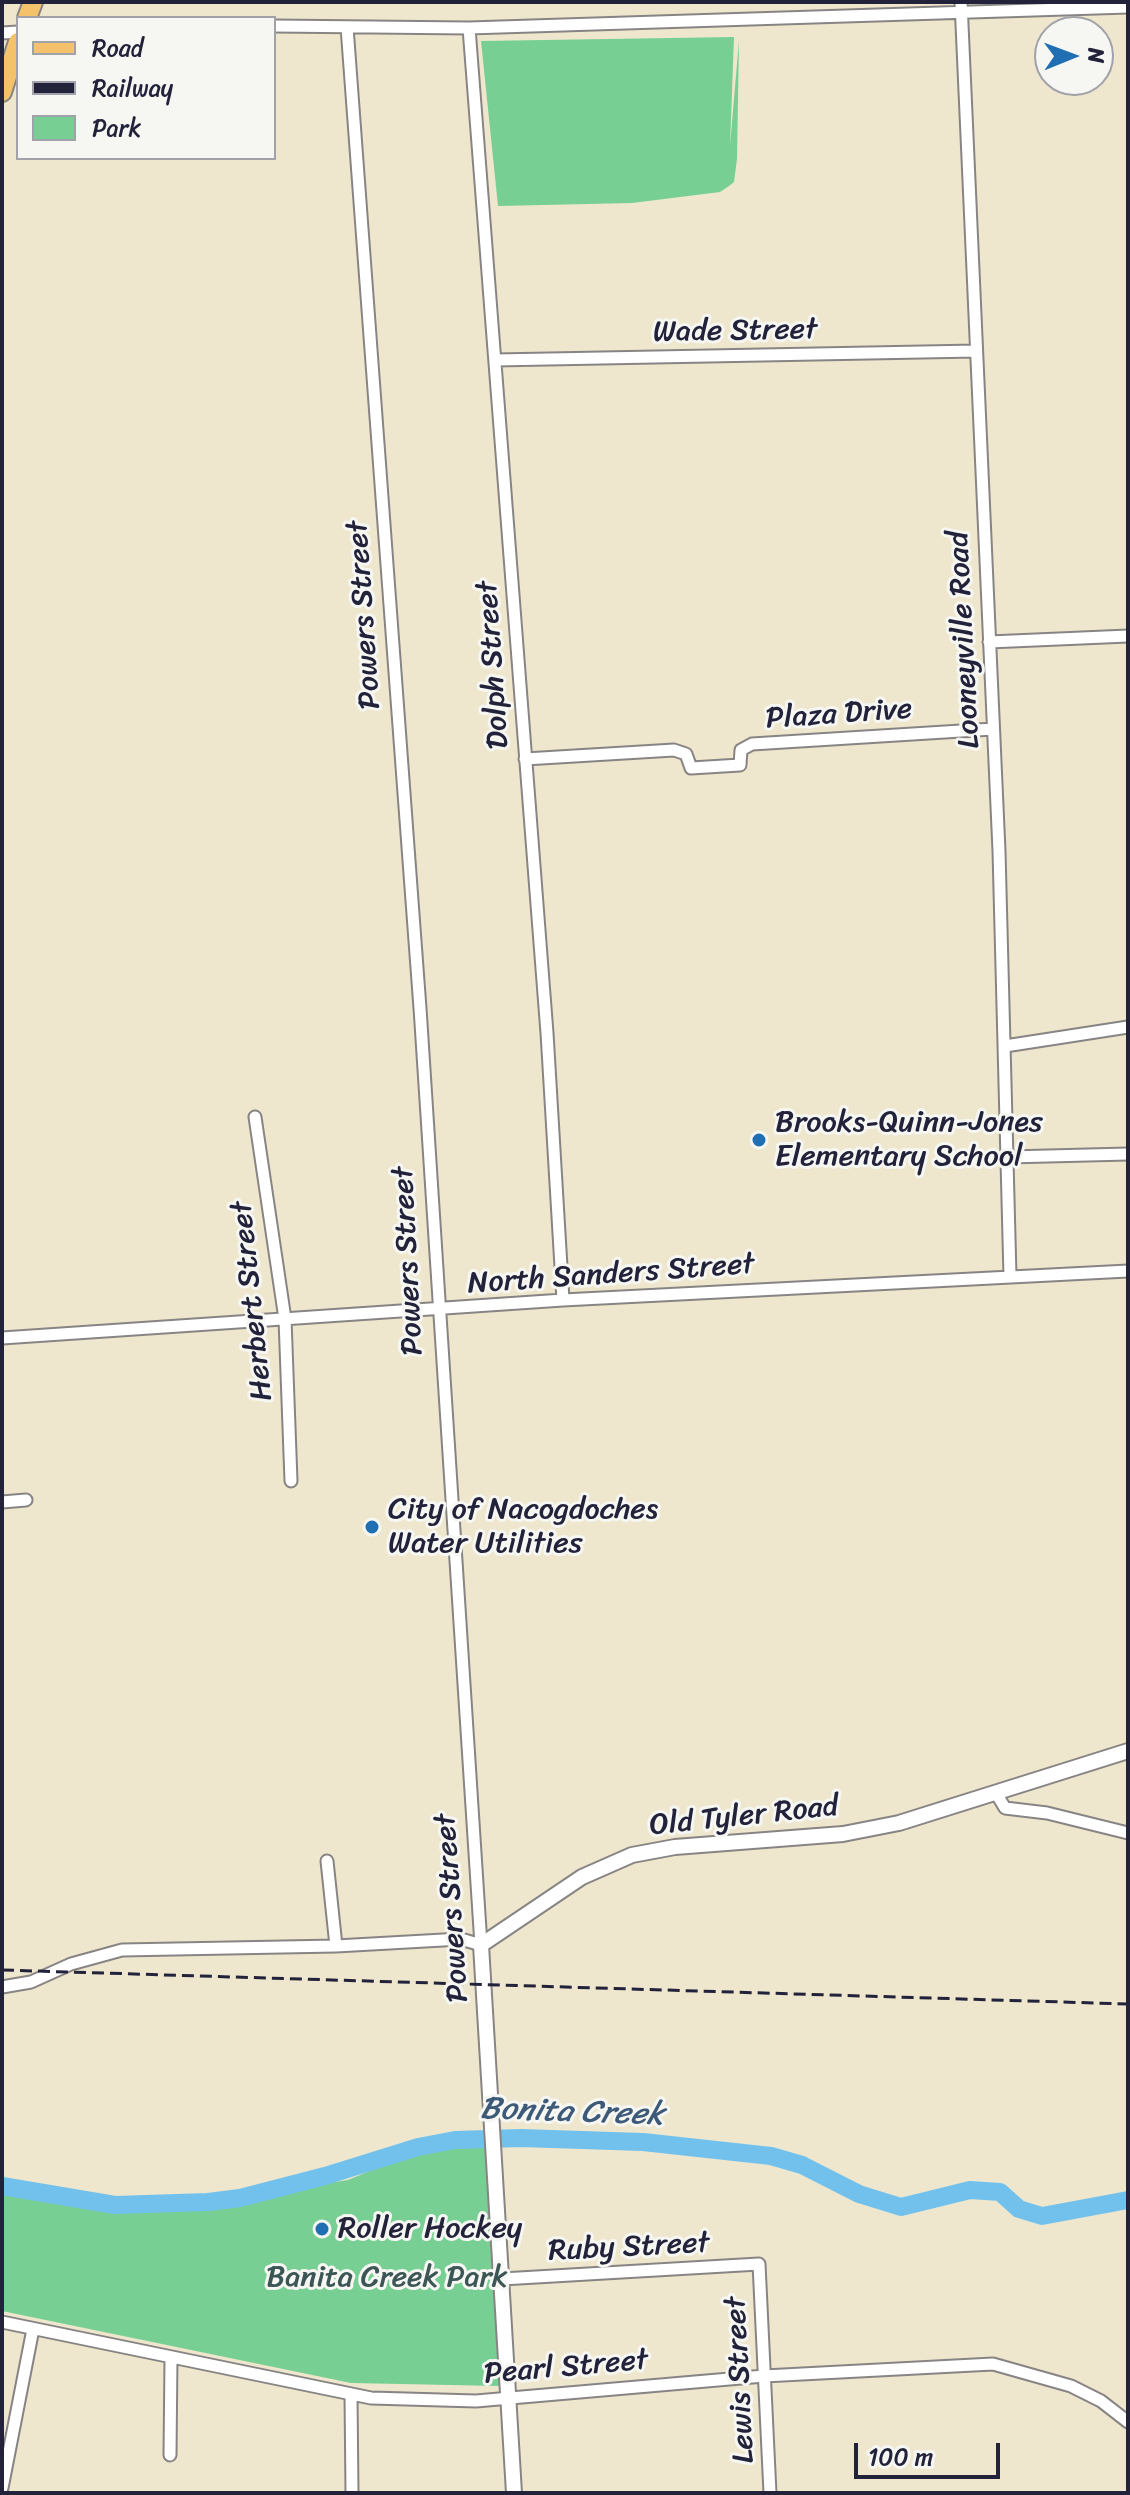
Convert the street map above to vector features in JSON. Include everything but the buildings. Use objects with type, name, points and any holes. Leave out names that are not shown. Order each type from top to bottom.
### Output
[{"type":"main road","points":[[2,92],[16,48]]},
{"type":"street","points":[[276,26],[469,28],[961,7],[1125,5]]},
{"type":"street","name":"Looneyville Road","points":[[961,7],[993,729],[1010,1276]]},
{"type":"street","name":"Powers Street","points":[[347,27],[420,1008],[514,2493]]},
{"type":"street","name":"Dolph Street","points":[[469,28],[547,1033],[563,1300]]},
{"type":"street","name":"Wade Street","points":[[495,360],[976,351]]},
{"type":"street","points":[[989,642],[1128,636]]},
{"type":"street","name":"Plaza Drive","points":[[525,759],[674,750],[686,754],[691,768],[727,766],[740,765],[741,750],[752,744],[993,729]]},
{"type":"street","points":[[1005,1046],[1128,1027]]},
{"type":"street","name":"Herbert Street","points":[[255,1117],[285,1319],[291,1481]]},
{"type":"street","points":[[1008,1157],[1128,1154]]},
{"type":"street","name":"North Sanders Street","points":[[2,1338],[563,1300],[1128,1271]]},
{"type":"street","points":[[2,1502],[26,1500]]},
{"type":"street","name":"Old Tyler Road","points":[[481,1945],[582,1877],[632,1855],[675,1847],[843,1834],[899,1823],[1128,1751]]},
{"type":"street","points":[[996,1793],[1005,1808],[1047,1813],[1128,1833]]},
{"type":"street","points":[[327,1861],[336,1946]]},
{"type":"street","points":[[2,1987],[31,1982],[71,1964],[122,1950],[336,1946],[461,1939],[481,1945]]},
{"type":"street","name":"Ruby Street","points":[[502,2279],[759,2264]]},
{"type":"street","name":"Lewis Street","points":[[759,2264],[770,2493]]},
{"type":"street","name":"Pearl Street","points":[[2,2322],[351,2395],[456,2401],[764,2376],[993,2364],[1071,2386],[1101,2401],[1128,2422]]},
{"type":"street","points":[[2,2488],[33,2329]]},
{"type":"street","points":[[170,2455],[171,2358]]},
{"type":"street","points":[[351,2395],[352,2493]]},
{"type":"green space","points":[[734,37],[730,146],[739,40],[737,159],[734,182],[729,186],[720,192],[632,203],[498,206],[481,41]]},
{"type":"green space","name":"Banita Creek Park","points":[[486,2145],[500,2386],[351,2383],[2,2311],[2,2189],[114,2209],[243,2201],[281,2190],[348,2180],[418,2151]]},
{"type":"waterway","name":"Bonita Creek","points":[[2,2186],[115,2205],[208,2202],[240,2198],[325,2176],[418,2147],[455,2140],[521,2138],[643,2142],[771,2156],[802,2165],[859,2194],[901,2207],[970,2190],[1000,2192],[1019,2209],[1042,2216],[1128,2200]]},
{"type":"railway","points":[[2,1970],[1128,2004]]},
{"type":"place","name":"Brooks-Quinn-Jones Elementary School","points":[[759,1140]]},
{"type":"place","name":"City of Nacogdoches Water Utilities","points":[[372,1527]]},
{"type":"place","name":"Roller Hockey","points":[[322,2229]]}]
